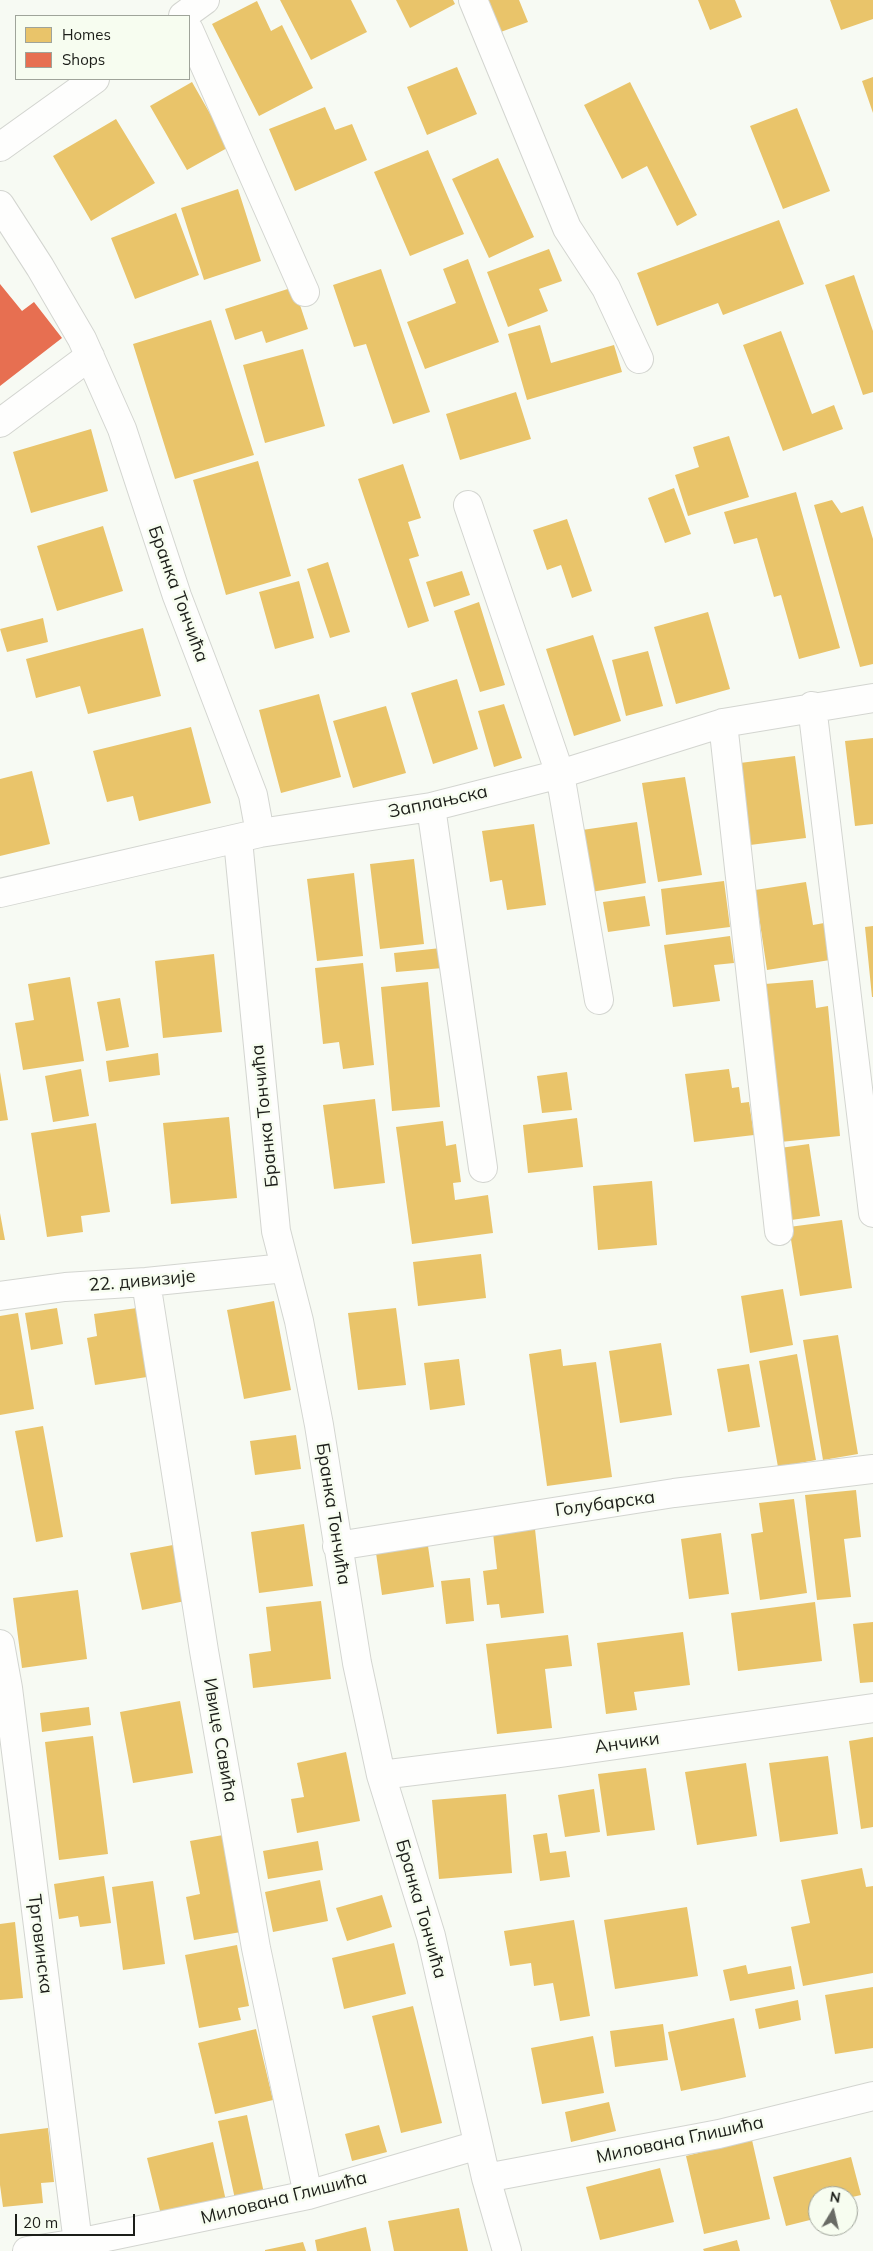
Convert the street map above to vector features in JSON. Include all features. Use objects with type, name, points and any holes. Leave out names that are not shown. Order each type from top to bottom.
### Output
[{"type":"street","points":[[184,15],[205,0]]},
{"type":"street","points":[[472,0],[568,228],[606,288],[639,359]]},
{"type":"street","points":[[190,32],[305,292]]},
{"type":"street","points":[[0,147],[95,80]]},
{"type":"street","name":"Бранка Тончића","points":[[0,206],[40,267],[82,338],[122,429],[176,596],[253,795],[249,837],[276,1231],[299,1320],[319,1426],[357,1663],[381,1775],[431,1936],[478,2145],[507,2251]]},
{"type":"street","points":[[0,423],[90,356]]},
{"type":"street","points":[[468,505],[560,774],[599,1000]]},
{"type":"street","name":"Заплањска","points":[[0,893],[249,837],[431,807],[560,774],[723,723],[812,706],[873,698]]},
{"type":"street","points":[[812,706],[873,1213]]},
{"type":"street","points":[[723,723],[779,1231]]},
{"type":"street","points":[[431,807],[483,1168]]},
{"type":"street","name":"22. дивизије","points":[[0,1296],[65,1287],[146,1282],[285,1268]]},
{"type":"street","name":"Ивице Савића","points":[[146,1282],[203,1642],[254,1938],[308,2195]]},
{"type":"street","name":"Голубарска","points":[[337,1546],[674,1493],[873,1469]]},
{"type":"street","name":"Трговинска","points":[[0,1644],[8,1688],[78,2243]]},
{"type":"street","name":"Анчики","points":[[381,1775],[559,1753],[873,1708]]},
{"type":"street","name":"Милована Глишића","points":[[486,2178],[719,2134],[873,2096]]},
{"type":"street","name":"Милована Глишића","points":[[28,2251],[78,2243],[308,2195],[478,2145]]},
{"type":"building: Homes","points":[[280,0],[351,0],[367,32],[311,60]]},
{"type":"building: Homes","points":[[396,0],[453,0],[455,4],[410,28]]},
{"type":"building: Homes","points":[[486,0],[519,0],[528,22],[498,33]]},
{"type":"building: Homes","points":[[698,0],[735,0],[742,17],[710,30]]},
{"type":"building: Homes","points":[[830,0],[873,0],[873,19],[841,30]]},
{"type":"building: Homes","points":[[257,1],[271,31],[282,25],[313,88],[259,116],[212,24]]},
{"type":"building: Homes","points":[[457,67],[477,114],[427,135],[407,87]]},
{"type":"building: Homes","points":[[873,77],[873,113],[862,81]]},
{"type":"building: Homes","points":[[192,82],[229,147],[187,170],[150,106]]},
{"type":"building: Homes","points":[[630,82],[697,215],[677,226],[647,166],[622,179],[584,105]]},
{"type":"building: Homes","points":[[325,107],[335,130],[352,124],[367,160],[295,191],[269,129]]},
{"type":"building: Homes","points":[[797,108],[830,191],[783,209],[750,126]]},
{"type":"building: Homes","points":[[116,119],[155,183],[91,221],[53,156]]},
{"type":"building: Homes","points":[[428,150],[464,234],[410,256],[374,172]]},
{"type":"building: Homes","points":[[498,158],[534,237],[489,258],[452,179]]},
{"type":"building: Homes","points":[[238,189],[261,261],[204,280],[181,208]]},
{"type":"building: Homes","points":[[176,213],[199,275],[135,299],[111,238]]},
{"type":"building: Homes","points":[[779,220],[804,284],[723,315],[718,303],[657,326],[637,273]]},
{"type":"building: Homes","points":[[549,249],[562,281],[539,289],[548,311],[508,327],[487,272]]},
{"type":"building: Homes","points":[[468,259],[499,342],[425,369],[407,322],[456,303],[443,269]]},
{"type":"building: Homes","points":[[381,269],[430,412],[393,424],[366,344],[354,347],[333,285]]},
{"type":"building: Homes","points":[[854,275],[873,331],[873,392],[863,395],[825,285]]},
{"type":"building: Homes","points":[[294,287],[308,329],[266,343],[262,331],[235,340],[225,309]]},
{"type":"building: Homes","points":[[211,320],[254,455],[175,479],[133,344]]},
{"type":"building: Homes","points":[[540,325],[551,363],[614,345],[622,372],[527,400],[508,334]]},
{"type":"building: Homes","points":[[781,331],[812,414],[834,405],[843,429],[783,451],[743,345]]},
{"type":"building: Homes","points":[[303,349],[325,426],[265,443],[243,365]]},
{"type":"building: Homes","points":[[516,392],[531,439],[460,460],[446,414]]},
{"type":"building: Homes","points":[[91,429],[108,491],[31,513],[13,452]]},
{"type":"building: Homes","points":[[729,436],[749,497],[688,516],[675,475],[699,467],[693,447]]},
{"type":"building: Homes","points":[[258,461],[291,576],[226,595],[193,480]]},
{"type":"building: Homes","points":[[403,464],[421,518],[408,522],[419,556],[409,559],[429,621],[408,628],[358,479]]},
{"type":"building: Homes","points":[[674,488],[691,534],[665,543],[648,498]]},
{"type":"building: Homes","points":[[796,492],[840,648],[799,659],[781,595],[774,597],[757,538],[734,544],[724,512]]},
{"type":"building: Homes","points":[[832,500],[841,513],[863,506],[873,539],[873,664],[860,667],[814,505]]},
{"type":"building: Homes","points":[[567,519],[592,591],[572,598],[561,565],[547,570],[533,530]]},
{"type":"building: Homes","points":[[103,526],[123,591],[57,611],[37,546]]},
{"type":"building: Homes","points":[[328,562],[350,632],[330,638],[307,569]]},
{"type":"building: Homes","points":[[462,571],[470,595],[434,607],[426,582]]},
{"type":"building: Homes","points":[[299,581],[314,638],[275,649],[259,592]]},
{"type":"building: Homes","points":[[479,602],[505,685],[480,692],[454,611]]},
{"type":"building: Homes","points":[[708,612],[730,689],[676,704],[654,627]]},
{"type":"building: Homes","points":[[43,618],[48,642],[7,652],[0,629]]},
{"type":"building: Homes","points":[[143,628],[161,696],[88,714],[80,686],[36,698],[26,659]]},
{"type":"building: Homes","points":[[593,635],[621,721],[574,736],[546,649]]},
{"type":"building: Homes","points":[[648,651],[663,706],[626,716],[612,660]]},
{"type":"building: Homes","points":[[457,679],[478,749],[433,764],[411,693]]},
{"type":"building: Homes","points":[[319,694],[341,777],[281,793],[259,710]]},
{"type":"building: Homes","points":[[504,704],[522,758],[494,767],[478,711]]},
{"type":"building: Homes","points":[[386,706],[406,773],[353,788],[333,721]]},
{"type":"building: Homes","points":[[191,727],[211,803],[139,821],[133,796],[107,802],[93,751]]},
{"type":"building: Homes","points":[[873,738],[873,824],[855,826],[845,741]]},
{"type":"building: Homes","points":[[795,756],[806,838],[750,845],[740,763]]},
{"type":"building: Homes","points":[[32,771],[50,844],[0,856],[0,779]]},
{"type":"building: Homes","points":[[685,777],[702,875],[658,882],[642,783]]},
{"type":"building: Homes","points":[[637,822],[646,883],[591,892],[582,830]]},
{"type":"building: Homes","points":[[534,824],[546,905],[507,910],[502,880],[490,882],[482,831]]},
{"type":"building: Homes","points":[[414,859],[424,944],[380,949],[370,864]]},
{"type":"building: Homes","points":[[354,873],[363,956],[317,961],[307,879]]},
{"type":"building: Homes","points":[[724,881],[730,927],[666,935],[661,889]]},
{"type":"building: Homes","points":[[806,882],[813,925],[824,923],[830,960],[767,970],[755,890]]},
{"type":"building: Homes","points":[[645,896],[650,926],[608,932],[603,902]]},
{"type":"building: Homes","points":[[873,926],[873,997],[872,997],[865,927]]},
{"type":"building: Homes","points":[[730,936],[734,963],[714,965],[720,1001],[673,1007],[664,945]]},
{"type":"building: Homes","points":[[441,948],[443,968],[396,972],[394,953]]},
{"type":"building: Homes","points":[[214,954],[222,1032],[163,1038],[155,961]]},
{"type":"building: Homes","points":[[363,963],[374,1065],[343,1069],[339,1042],[323,1044],[315,968]]},
{"type":"building: Homes","points":[[70,977],[84,1061],[23,1070],[15,1023],[34,1020],[28,984]]},
{"type":"building: Homes","points":[[813,980],[816,1008],[828,1006],[840,1136],[780,1142],[765,984]]},
{"type":"building: Homes","points":[[428,982],[440,1107],[392,1111],[381,987]]},
{"type":"building: Homes","points":[[120,998],[129,1047],[106,1051],[97,1002]]},
{"type":"building: Homes","points":[[158,1053],[160,1075],[109,1082],[106,1061]]},
{"type":"building: Homes","points":[[81,1069],[89,1116],[53,1122],[45,1076]]},
{"type":"building: Homes","points":[[729,1069],[732,1088],[739,1087],[741,1103],[749,1102],[754,1135],[694,1142],[685,1074]]},
{"type":"building: Homes","points":[[0,1072],[8,1120],[0,1121]]},
{"type":"building: Homes","points":[[567,1072],[572,1110],[542,1113],[537,1076]]},
{"type":"building: Homes","points":[[375,1099],[385,1183],[334,1189],[323,1105]]},
{"type":"building: Homes","points":[[229,1117],[237,1198],[171,1204],[163,1123]]},
{"type":"building: Homes","points":[[577,1118],[583,1167],[528,1173],[523,1125]]},
{"type":"building: Homes","points":[[443,1121],[446,1146],[456,1144],[461,1182],[453,1183],[455,1200],[488,1195],[493,1233],[412,1244],[396,1127]]},
{"type":"building: Homes","points":[[96,1123],[110,1212],[81,1216],[83,1232],[47,1237],[31,1133]]},
{"type":"building: Homes","points":[[809,1144],[820,1216],[791,1220],[780,1148]]},
{"type":"building: Homes","points":[[652,1181],[657,1245],[598,1250],[593,1186]]},
{"type":"building: Homes","points":[[0,1213],[5,1240],[0,1240]]},
{"type":"building: Homes","points":[[842,1220],[852,1288],[800,1296],[789,1227]]},
{"type":"building: Homes","points":[[481,1254],[486,1298],[418,1306],[413,1262]]},
{"type":"building: Homes","points":[[783,1289],[793,1345],[750,1353],[741,1296]]},
{"type":"building: Homes","points":[[274,1301],[291,1390],[244,1399],[227,1310]]},
{"type":"building: Homes","points":[[57,1308],[63,1344],[31,1350],[25,1313]]},
{"type":"building: Homes","points":[[137,1308],[147,1377],[95,1385],[87,1338],[97,1336],[94,1314]]},
{"type":"building: Homes","points":[[396,1308],[406,1385],[358,1390],[348,1313]]},
{"type":"building: Homes","points":[[18,1313],[34,1409],[0,1415],[0,1316]]},
{"type":"building: Homes","points":[[838,1335],[858,1454],[823,1460],[803,1340]]},
{"type":"building: Homes","points":[[661,1343],[672,1415],[620,1423],[609,1351]]},
{"type":"building: Homes","points":[[561,1349],[563,1366],[596,1362],[612,1477],[547,1486],[529,1354]]},
{"type":"building: Homes","points":[[797,1354],[816,1460],[778,1467],[759,1361]]},
{"type":"building: Homes","points":[[459,1359],[465,1405],[430,1410],[424,1363]]},
{"type":"building: Homes","points":[[749,1364],[760,1427],[728,1432],[717,1369]]},
{"type":"building: Homes","points":[[43,1426],[63,1537],[36,1542],[15,1431]]},
{"type":"building: Homes","points":[[296,1435],[301,1469],[255,1475],[250,1441]]},
{"type":"building: Homes","points":[[856,1490],[861,1537],[844,1539],[851,1597],[817,1600],[805,1495]]},
{"type":"building: Homes","points":[[794,1499],[807,1593],[760,1600],[751,1534],[763,1532],[759,1503]]},
{"type":"building: Homes","points":[[304,1524],[313,1586],[259,1593],[251,1532]]},
{"type":"building: Homes","points":[[535,1529],[544,1613],[501,1618],[499,1604],[487,1605],[483,1571],[497,1569],[493,1533]]},
{"type":"building: Homes","points":[[721,1533],[729,1594],[689,1599],[681,1539]]},
{"type":"building: Homes","points":[[173,1545],[185,1601],[142,1610],[130,1553]]},
{"type":"building: Homes","points":[[428,1546],[434,1587],[382,1595],[376,1553]]},
{"type":"building: Homes","points":[[470,1578],[474,1621],[446,1624],[441,1581]]},
{"type":"building: Homes","points":[[78,1590],[87,1659],[22,1668],[13,1598]]},
{"type":"building: Homes","points":[[321,1601],[331,1679],[253,1688],[249,1654],[271,1651],[266,1607]]},
{"type":"building: Homes","points":[[815,1602],[822,1661],[738,1671],[731,1613]]},
{"type":"building: Homes","points":[[873,1622],[873,1682],[860,1683],[853,1624]]},
{"type":"building: Homes","points":[[683,1632],[690,1685],[634,1692],[637,1710],[606,1714],[597,1643]]},
{"type":"building: Homes","points":[[568,1635],[572,1666],[545,1669],[552,1728],[497,1734],[486,1644]]},
{"type":"building: Homes","points":[[180,1701],[193,1773],[133,1783],[120,1712]]},
{"type":"building: Homes","points":[[89,1707],[91,1725],[42,1732],[40,1713]]},
{"type":"building: Homes","points":[[93,1736],[108,1854],[59,1860],[45,1742]]},
{"type":"building: Homes","points":[[873,1737],[873,1827],[861,1829],[849,1741]]},
{"type":"building: Homes","points":[[346,1752],[360,1821],[297,1833],[291,1799],[304,1797],[297,1763]]},
{"type":"building: Homes","points":[[828,1756],[838,1834],[780,1842],[769,1763]]},
{"type":"building: Homes","points":[[746,1763],[757,1836],[697,1845],[685,1772]]},
{"type":"building: Homes","points":[[646,1768],[655,1830],[607,1836],[598,1774]]},
{"type":"building: Homes","points":[[594,1789],[600,1832],[565,1837],[558,1795]]},
{"type":"building: Homes","points":[[506,1794],[512,1873],[439,1879],[432,1800]]},
{"type":"building: Homes","points":[[547,1833],[550,1853],[566,1851],[570,1877],[540,1881],[533,1835]]},
{"type":"building: Homes","points":[[223,1835],[241,1932],[194,1940],[186,1897],[200,1894],[190,1841]]},
{"type":"building: Homes","points":[[318,1841],[323,1870],[268,1879],[263,1851]]},
{"type":"building: Homes","points":[[862,1868],[866,1887],[873,1886],[873,1973],[803,1986],[791,1927],[810,1923],[801,1880]]},
{"type":"building: Homes","points":[[104,1876],[111,1923],[80,1927],[78,1916],[59,1919],[54,1884]]},
{"type":"building: Homes","points":[[320,1880],[328,1921],[273,1932],[265,1892]]},
{"type":"building: Homes","points":[[153,1881],[165,1964],[123,1970],[112,1887]]},
{"type":"building: Homes","points":[[382,1895],[392,1927],[347,1941],[336,1908]]},
{"type":"building: Homes","points":[[687,1907],[698,1976],[615,1989],[604,1920]]},
{"type":"building: Homes","points":[[574,1920],[590,2016],[560,2021],[553,1983],[534,1986],[531,1963],[510,1966],[504,1931]]},
{"type":"building: Homes","points":[[15,1922],[23,1998],[0,2000],[0,1924]]},
{"type":"building: Homes","points":[[394,1943],[406,1994],[344,2009],[332,1958]]},
{"type":"building: Homes","points":[[237,1945],[249,2006],[238,2008],[241,2020],[199,2028],[185,1955]]},
{"type":"building: Homes","points":[[746,1965],[748,1974],[791,1966],[795,1989],[730,2001],[723,1970]]},
{"type":"building: Homes","points":[[873,1987],[873,2048],[835,2054],[825,1995]]},
{"type":"building: Homes","points":[[798,2000],[801,2020],[759,2029],[755,2009]]},
{"type":"building: Homes","points":[[413,2006],[442,2123],[401,2133],[372,2016]]},
{"type":"building: Homes","points":[[734,2018],[746,2077],[681,2091],[668,2032]]},
{"type":"building: Homes","points":[[663,2024],[668,2060],[615,2067],[610,2031]]},
{"type":"building: Homes","points":[[256,2029],[273,2100],[215,2114],[198,2043]]},
{"type":"building: Homes","points":[[593,2036],[604,2093],[542,2104],[531,2048]]},
{"type":"building: Homes","points":[[609,2102],[616,2131],[571,2142],[565,2112]]},
{"type":"building: Homes","points":[[247,2115],[264,2193],[235,2199],[218,2121]]},
{"type":"building: Homes","points":[[379,2125],[387,2152],[352,2161],[345,2134]]},
{"type":"building: Homes","points":[[48,2128],[54,2182],[41,2183],[43,2203],[3,2207],[0,2185],[0,2134]]},
{"type":"building: Homes","points":[[752,2140],[770,2219],[704,2234],[686,2156]]},
{"type":"building: Homes","points":[[213,2142],[226,2201],[161,2215],[147,2158]]},
{"type":"building: Homes","points":[[851,2157],[861,2195],[858,2196],[858,2186],[808,2186],[808,2220],[786,2226],[773,2177]]},
{"type":"building: Homes","points":[[660,2168],[674,2222],[600,2240],[586,2187]]},
{"type":"building: Homes","points":[[459,2208],[468,2251],[394,2251],[388,2221]]},
{"type":"building: Homes","points":[[366,2227],[371,2251],[317,2251],[315,2240]]},
{"type":"building: Homes","points":[[737,2240],[740,2251],[704,2251],[703,2249]]},
{"type":"building: Homes","points":[[303,2242],[306,2251],[265,2251],[265,2250]]},
{"type":"building: Shops","points":[[0,284],[22,311],[34,302],[62,338],[0,386]]}]
